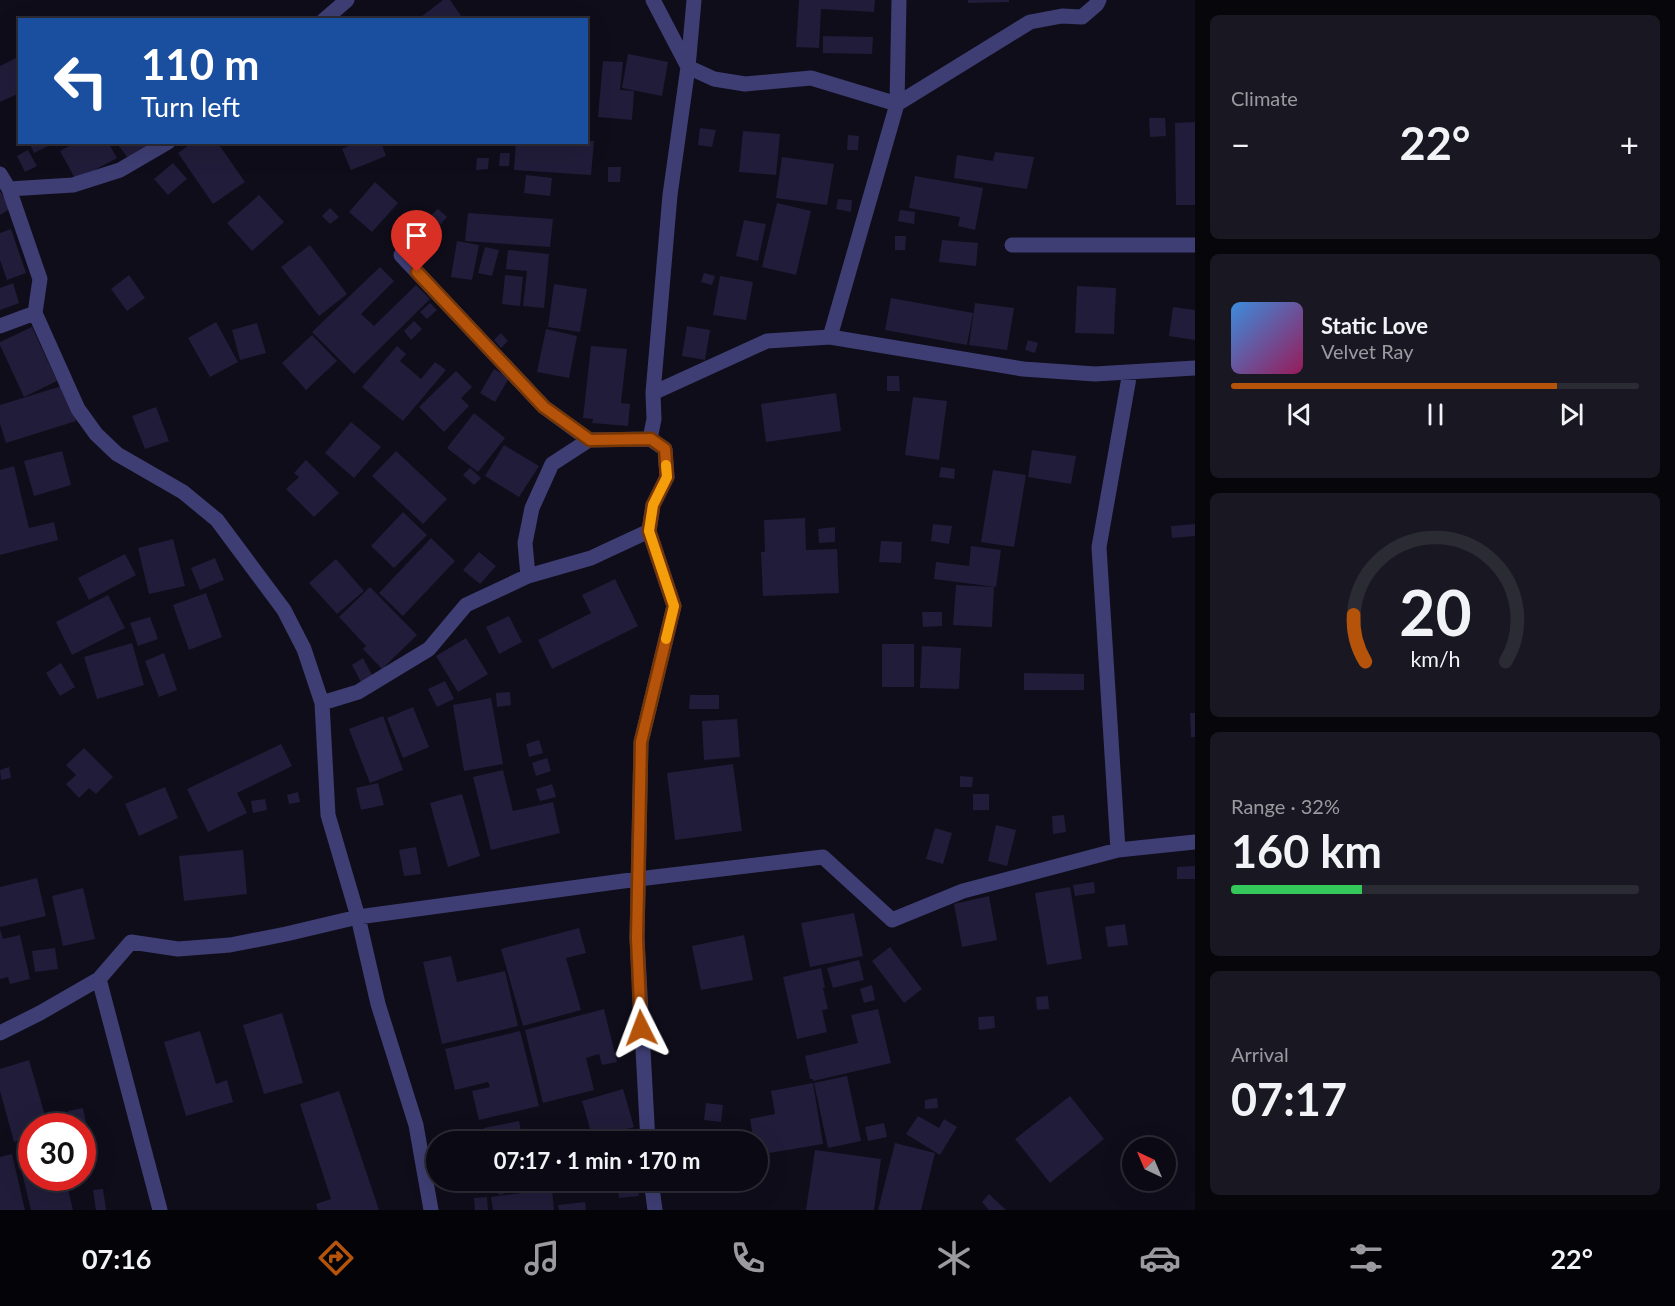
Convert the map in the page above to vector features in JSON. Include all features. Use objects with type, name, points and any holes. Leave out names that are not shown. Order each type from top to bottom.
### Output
[{"type":"street","points":[[326,18],[347,0]]},
{"type":"street","points":[[653,0],[688,67],[714,79],[745,84],[811,78],[897,104],[1030,22],[1062,16],[1082,17],[1099,0]]},
{"type":"street","points":[[651,439],[670,195],[688,67],[694,0]]},
{"type":"street","points":[[830,337],[897,104],[899,0]]},
{"type":"street","points":[[9,189],[73,185],[120,170],[165,144]]},
{"type":"street","points":[[0,174],[9,189],[40,279],[34,314],[78,409],[96,434],[117,454],[183,492],[217,520],[284,610],[304,649],[322,703],[328,815],[358,917],[378,1004],[416,1125],[431,1210]]},
{"type":"street","points":[[1012,244],[1195,245]]},
{"type":"street","points":[[401,255],[544,407],[590,440]]},
{"type":"street","points":[[0,326],[34,314]]},
{"type":"street","points":[[653,393],[767,341],[830,337],[1023,369],[1095,374],[1195,369]]},
{"type":"street","points":[[1118,850],[1099,547],[1130,372]]},
{"type":"street","points":[[528,576],[525,543],[532,508],[552,464],[590,440],[651,439],[665,449],[667,477],[653,505],[649,531],[674,606],[641,742],[637,938],[647,1131]]},
{"type":"street","points":[[322,703],[358,692],[429,649],[466,605],[528,576],[591,558],[649,531]]},
{"type":"street","points":[[0,1033],[99,979],[131,942],[178,949],[230,945],[358,917],[638,879],[823,857],[892,920],[963,891],[1118,850],[1195,842]]},
{"type":"street","points":[[99,979],[160,1210]]},
{"type":"street","points":[[652,1191],[655,1210]]},
{"type":"building","points":[[443,0],[450,0],[463,18],[422,18]]},
{"type":"building","points":[[799,0],[875,0],[874,12],[821,9],[819,48],[796,47]]},
{"type":"building","points":[[968,0],[1009,0],[1009,2],[968,3]]},
{"type":"building","points":[[823,36],[873,37],[872,54],[823,53]]},
{"type":"building","points":[[628,54],[668,62],[662,96],[622,88]]},
{"type":"building","points":[[18,57],[18,94],[0,102],[0,66]]},
{"type":"building","points":[[603,61],[623,62],[620,90],[634,91],[632,120],[598,117]]},
{"type":"building","points":[[1149,118],[1165,118],[1166,136],[1150,137]]},
{"type":"building","points":[[1195,122],[1195,205],[1176,205],[1175,123]]},
{"type":"building","points":[[700,128],[716,130],[712,147],[698,145]]},
{"type":"building","points":[[743,131],[780,134],[776,175],[739,172]]},
{"type":"building","points":[[848,135],[859,136],[858,150],[847,150]]},
{"type":"building","points":[[588,141],[594,141],[591,175],[514,170],[516,144],[588,144]]},
{"type":"building","points":[[30,144],[52,144],[34,153]]},
{"type":"building","points":[[72,144],[109,144],[117,158],[76,180],[60,151]]},
{"type":"building","points":[[117,144],[151,144],[130,161]]},
{"type":"building","points":[[190,144],[218,144],[245,182],[213,204],[178,153]]},
{"type":"building","points":[[353,144],[382,144],[386,156],[351,170],[342,149]]},
{"type":"building","points":[[28,150],[37,166],[25,172],[17,156]]},
{"type":"building","points":[[995,152],[1034,157],[1027,189],[954,178],[957,155],[993,161]]},
{"type":"building","points":[[500,153],[510,153],[509,166],[499,166]]},
{"type":"building","points":[[782,157],[834,164],[827,205],[776,198]]},
{"type":"building","points":[[477,158],[489,158],[488,169],[476,170]]},
{"type":"building","points":[[173,163],[187,179],[168,195],[154,179]]},
{"type":"building","points":[[608,167],[621,167],[620,182],[608,182]]},
{"type":"building","points":[[526,175],[552,178],[550,196],[524,193]]},
{"type":"building","points":[[915,176],[983,188],[975,230],[958,226],[960,217],[909,208]]},
{"type":"building","points":[[375,182],[398,203],[372,232],[349,212]]},
{"type":"building","points":[[0,191],[11,208],[0,215]]},
{"type":"building","points":[[259,195],[284,222],[252,251],[227,223]]},
{"type":"building","points":[[838,199],[852,200],[851,212],[836,209]]},
{"type":"building","points":[[777,203],[811,211],[796,275],[762,267]]},
{"type":"building","points":[[330,208],[339,217],[330,224],[322,216]]},
{"type":"building","points":[[438,209],[447,217],[440,225],[431,215]]},
{"type":"building","points":[[900,210],[915,212],[914,224],[898,221]]},
{"type":"building","points":[[468,213],[553,219],[550,247],[465,241]]},
{"type":"building","points":[[744,220],[766,224],[758,261],[736,256]]},
{"type":"building","points":[[11,229],[26,273],[7,280],[0,260],[0,233]]},
{"type":"building","points":[[895,236],[906,236],[905,250],[895,250]]},
{"type":"building","points":[[942,240],[978,243],[976,266],[939,262]]},
{"type":"building","points":[[457,241],[479,245],[472,280],[451,277]]},
{"type":"building","points":[[310,245],[347,294],[319,316],[281,267]]},
{"type":"building","points":[[485,247],[499,250],[492,276],[478,273]]},
{"type":"building","points":[[508,250],[549,254],[544,308],[523,306],[527,271],[506,269]]},
{"type":"building","points":[[380,267],[394,281],[361,314],[374,326],[416,285],[430,299],[354,374],[312,332]]},
{"type":"building","points":[[704,273],[715,276],[712,285],[701,282]]},
{"type":"building","points":[[129,275],[145,298],[127,311],[111,289]]},
{"type":"building","points":[[505,275],[523,277],[520,306],[502,304]]},
{"type":"building","points":[[720,276],[753,282],[746,320],[713,315]]},
{"type":"building","points":[[13,283],[19,303],[0,310],[0,288]]},
{"type":"building","points":[[554,284],[587,289],[580,332],[548,327]]},
{"type":"building","points":[[1077,286],[1116,288],[1114,334],[1075,333]]},
{"type":"building","points":[[891,298],[973,313],[967,345],[885,330]]},
{"type":"building","points":[[430,303],[437,310],[427,319],[420,312]]},
{"type":"building","points":[[975,303],[1014,308],[1007,350],[969,345]]},
{"type":"building","points":[[1173,307],[1195,310],[1195,340],[1169,336]]},
{"type":"building","points":[[414,321],[422,329],[411,340],[404,331]]},
{"type":"building","points":[[216,322],[238,362],[210,377],[188,338]]},
{"type":"building","points":[[257,323],[266,353],[240,360],[232,330]]},
{"type":"building","points":[[687,326],[710,330],[705,360],[682,356]]},
{"type":"building","points":[[32,327],[57,381],[24,397],[0,342]]},
{"type":"building","points":[[546,329],[577,336],[569,378],[537,372]]},
{"type":"building","points":[[501,333],[508,341],[501,348],[494,340]]},
{"type":"building","points":[[312,335],[337,361],[306,390],[282,363]]},
{"type":"building","points":[[1028,340],[1038,343],[1035,353],[1025,350]]},
{"type":"building","points":[[397,346],[406,354],[400,361],[421,379],[435,362],[446,370],[403,421],[362,387]]},
{"type":"building","points":[[591,346],[627,349],[621,403],[630,404],[628,426],[592,423],[593,419],[583,418]]},
{"type":"building","points":[[494,369],[509,378],[495,402],[480,393]]},
{"type":"building","points":[[456,371],[472,387],[461,398],[469,406],[444,432],[419,407]]},
{"type":"building","points":[[887,376],[899,376],[900,391],[887,391]]},
{"type":"building","points":[[65,385],[76,421],[6,443],[0,424],[0,405]]},
{"type":"building","points":[[836,393],[841,431],[766,442],[761,404]]},
{"type":"building","points":[[913,397],[947,401],[939,460],[905,455]]},
{"type":"building","points":[[156,407],[169,441],[145,449],[132,416]]},
{"type":"building","points":[[474,413],[505,438],[478,472],[447,448]]},
{"type":"building","points":[[351,422],[381,447],[354,478],[325,453]]},
{"type":"building","points":[[504,445],[539,466],[519,497],[485,476]]},
{"type":"building","points":[[1032,450],[1076,456],[1071,484],[1028,477]]},
{"type":"building","points":[[62,451],[71,485],[34,496],[24,461]]},
{"type":"building","points":[[396,451],[447,499],[423,524],[372,476]]},
{"type":"building","points":[[306,460],[339,493],[314,517],[286,489],[299,477],[294,473]]},
{"type":"building","points":[[14,466],[29,528],[54,522],[58,540],[0,555],[0,470]]},
{"type":"building","points":[[941,467],[955,469],[954,479],[939,477]]},
{"type":"building","points":[[470,468],[481,478],[474,485],[463,475]]},
{"type":"building","points":[[993,470],[1026,475],[1014,547],[981,542]]},
{"type":"building","points":[[403,512],[427,535],[394,568],[371,546]]},
{"type":"building","points":[[805,518],[806,550],[837,549],[839,593],[763,596],[761,552],[765,552],[764,520]]},
{"type":"building","points":[[933,524],[952,526],[949,544],[931,541]]},
{"type":"building","points":[[1195,524],[1195,536],[1172,538],[1171,526]]},
{"type":"building","points":[[835,527],[835,542],[819,543],[818,529]]},
{"type":"building","points":[[431,538],[455,561],[403,616],[379,593]]},
{"type":"building","points":[[173,539],[185,586],[149,594],[138,548]]},
{"type":"building","points":[[881,541],[902,542],[901,563],[879,562]]},
{"type":"building","points":[[971,546],[1001,550],[996,587],[934,579],[936,562],[969,566]]},
{"type":"building","points":[[479,552],[496,566],[480,584],[463,570]]},
{"type":"building","points":[[125,554],[136,575],[89,600],[78,578]]},
{"type":"building","points":[[215,558],[224,580],[200,590],[191,568]]},
{"type":"building","points":[[336,559],[364,591],[337,614],[309,583]]},
{"type":"building","points":[[615,579],[638,626],[552,669],[538,640],[591,613],[582,595]]},
{"type":"building","points":[[956,585],[994,587],[992,627],[953,625]]},
{"type":"building","points":[[370,587],[417,635],[382,669],[363,649],[366,646],[339,617]]},
{"type":"building","points":[[206,593],[222,637],[189,650],[173,605]]},
{"type":"building","points":[[108,595],[125,628],[72,655],[56,622]]},
{"type":"building","points":[[922,612],[942,612],[942,626],[923,627]]},
{"type":"building","points":[[509,616],[522,642],[499,654],[486,627]]},
{"type":"building","points":[[150,617],[158,639],[138,646],[130,623]]},
{"type":"building","points":[[466,638],[488,674],[458,692],[436,656]]},
{"type":"building","points":[[132,643],[144,685],[97,699],[84,657]]},
{"type":"building","points":[[882,644],[914,644],[914,687],[882,687]]},
{"type":"building","points":[[922,646],[961,648],[959,689],[920,688]]},
{"type":"building","points":[[164,653],[177,690],[159,697],[145,661]]},
{"type":"building","points":[[363,658],[372,675],[361,682],[352,665]]},
{"type":"building","points":[[61,663],[75,687],[60,696],[46,673]]},
{"type":"building","points":[[1024,673],[1084,674],[1084,690],[1024,690]]},
{"type":"building","points":[[445,681],[454,699],[437,707],[428,689]]},
{"type":"building","points":[[510,692],[511,705],[497,707],[496,693]]},
{"type":"building","points":[[690,695],[719,695],[719,709],[689,709]]},
{"type":"building","points":[[491,698],[503,764],[464,771],[453,705]]},
{"type":"building","points":[[413,707],[429,747],[403,758],[387,718]]},
{"type":"building","points":[[1190,713],[1195,713],[1195,737],[1191,737]]},
{"type":"building","points":[[383,716],[403,770],[370,783],[349,729]]},
{"type":"building","points":[[737,719],[740,757],[704,760],[702,721]]},
{"type":"building","points":[[539,740],[543,753],[529,757],[526,744]]},
{"type":"building","points":[[281,744],[292,766],[237,793],[247,813],[208,832],[187,789]]},
{"type":"building","points":[[84,748],[113,777],[96,794],[89,788],[79,798],[66,784],[76,775],[66,765]]},
{"type":"building","points":[[547,758],[551,771],[536,776],[532,763]]},
{"type":"building","points":[[733,764],[742,831],[675,840],[667,773]]},
{"type":"building","points":[[9,767],[11,778],[1,780],[0,770]]},
{"type":"building","points":[[503,770],[513,811],[553,802],[560,833],[491,850],[473,777]]},
{"type":"building","points":[[960,776],[973,777],[972,787],[960,787]]},
{"type":"building","points":[[378,783],[384,805],[361,810],[356,788]]},
{"type":"building","points":[[552,784],[556,797],[540,801],[536,789]]},
{"type":"building","points":[[165,787],[178,818],[139,836],[125,804]]},
{"type":"building","points":[[298,792],[300,802],[289,804],[287,795]]},
{"type":"building","points":[[462,794],[480,856],[448,867],[430,803]]},
{"type":"building","points":[[973,794],[989,794],[989,810],[973,810]]},
{"type":"building","points":[[265,799],[267,810],[253,813],[251,801]]},
{"type":"building","points":[[1064,815],[1066,832],[1053,834],[1052,816]]},
{"type":"building","points":[[996,825],[1016,830],[1007,866],[988,861]]},
{"type":"building","points":[[935,828],[952,833],[943,864],[926,859]]},
{"type":"building","points":[[416,847],[421,874],[404,876],[399,850]]},
{"type":"building","points":[[243,850],[247,894],[184,901],[179,856]]},
{"type":"building","points":[[1195,866],[1195,879],[1177,879],[1177,867]]},
{"type":"building","points":[[37,878],[46,916],[0,927],[0,887]]},
{"type":"building","points":[[1094,882],[1095,893],[1075,896],[1073,885]]},
{"type":"building","points":[[1070,887],[1082,959],[1047,965],[1035,893]]},
{"type":"building","points":[[83,888],[95,939],[63,946],[52,896]]},
{"type":"building","points":[[989,896],[997,940],[962,947],[954,904]]},
{"type":"building","points":[[854,913],[863,956],[810,967],[801,923]]},
{"type":"building","points":[[1125,924],[1128,945],[1108,947],[1105,927]]},
{"type":"building","points":[[579,928],[586,953],[566,958],[581,1010],[523,1026],[501,949]]},
{"type":"building","points":[[0,929],[3,939],[20,935],[30,979],[10,984],[8,977],[0,979]]},
{"type":"building","points":[[744,935],[753,980],[701,990],[692,946]]},
{"type":"building","points":[[890,947],[922,989],[904,1003],[872,961]]},
{"type":"building","points":[[55,948],[58,969],[35,972],[32,951]]},
{"type":"building","points":[[451,956],[457,982],[505,971],[518,1026],[442,1044],[423,962]]},
{"type":"building","points":[[859,960],[864,980],[833,988],[827,968]]},
{"type":"building","points":[[821,968],[828,1009],[822,1010],[827,1032],[797,1039],[783,977]]},
{"type":"building","points":[[872,985],[875,1000],[864,1003],[860,989]]},
{"type":"building","points":[[1048,996],[1049,1009],[1037,1010],[1036,997]]},
{"type":"building","points":[[604,1009],[617,1062],[602,1065],[599,1054],[586,1058],[594,1090],[543,1103],[525,1030]]},
{"type":"building","points":[[878,1009],[891,1063],[813,1081],[810,1079],[805,1056],[858,1043],[851,1015]]},
{"type":"building","points":[[282,1013],[303,1083],[264,1094],[243,1025]]},
{"type":"building","points":[[994,1016],[995,1028],[979,1030],[978,1017]]},
{"type":"building","points":[[200,1031],[216,1084],[227,1080],[233,1102],[186,1116],[164,1042]]},
{"type":"building","points":[[520,1031],[539,1106],[479,1120],[472,1091],[490,1087],[488,1082],[455,1090],[445,1049]]},
{"type":"building","points":[[29,1060],[44,1113],[18,1113],[18,1141],[14,1142],[0,1091],[0,1069]]},
{"type":"building","points":[[847,1076],[861,1141],[828,1148],[814,1083]]},
{"type":"building","points":[[813,1083],[823,1144],[768,1153],[768,1131],[752,1131],[750,1119],[775,1114],[771,1091]]},
{"type":"building","points":[[623,1089],[634,1127],[620,1131],[591,1131],[582,1101]]},
{"type":"building","points":[[339,1091],[379,1210],[318,1210],[316,1204],[331,1199],[300,1104]]},
{"type":"building","points":[[1070,1096],[1104,1139],[1050,1183],[1015,1139]]},
{"type":"building","points":[[937,1098],[938,1108],[925,1109],[925,1100]]},
{"type":"building","points":[[706,1103],[723,1105],[721,1122],[704,1120]]},
{"type":"building","points":[[83,1108],[84,1113],[68,1113],[68,1111]]},
{"type":"building","points":[[918,1116],[939,1128],[944,1119],[957,1127],[940,1155],[906,1134]]},
{"type":"building","points":[[519,1121],[521,1131],[485,1131],[484,1128]]},
{"type":"building","points":[[884,1123],[887,1137],[868,1141],[865,1127]]},
{"type":"building","points":[[895,1143],[935,1153],[921,1210],[878,1210]]},
{"type":"building","points":[[815,1150],[881,1159],[874,1210],[806,1210]]},
{"type":"building","points":[[12,1154],[18,1191],[21,1191],[25,1210],[0,1210],[0,1157]]},
{"type":"building","points":[[103,1189],[106,1210],[96,1210],[93,1191]]},
{"type":"building","points":[[26,1191],[68,1191],[73,1210],[31,1210]]},
{"type":"building","points":[[498,1191],[514,1191],[499,1195]]},
{"type":"building","points":[[552,1191],[554,1210],[493,1210],[491,1197]]},
{"type":"building","points":[[618,1191],[638,1191],[639,1196],[619,1198]]},
{"type":"building","points":[[989,1194],[1006,1210],[989,1210],[982,1202]]},
{"type":"building","points":[[487,1197],[488,1210],[475,1210],[474,1198]]},
{"type":"building","points":[[585,1202],[586,1210],[559,1210],[558,1205]]},
{"type":"slow traffic","points":[[666,465],[667,477],[653,505],[649,531],[674,606],[666,639]]},
{"type":"route","points":[[417,272],[544,407],[590,440],[651,439],[665,449],[667,477],[653,505],[649,531],[674,606],[641,742],[637,938],[641,1028]]}]
